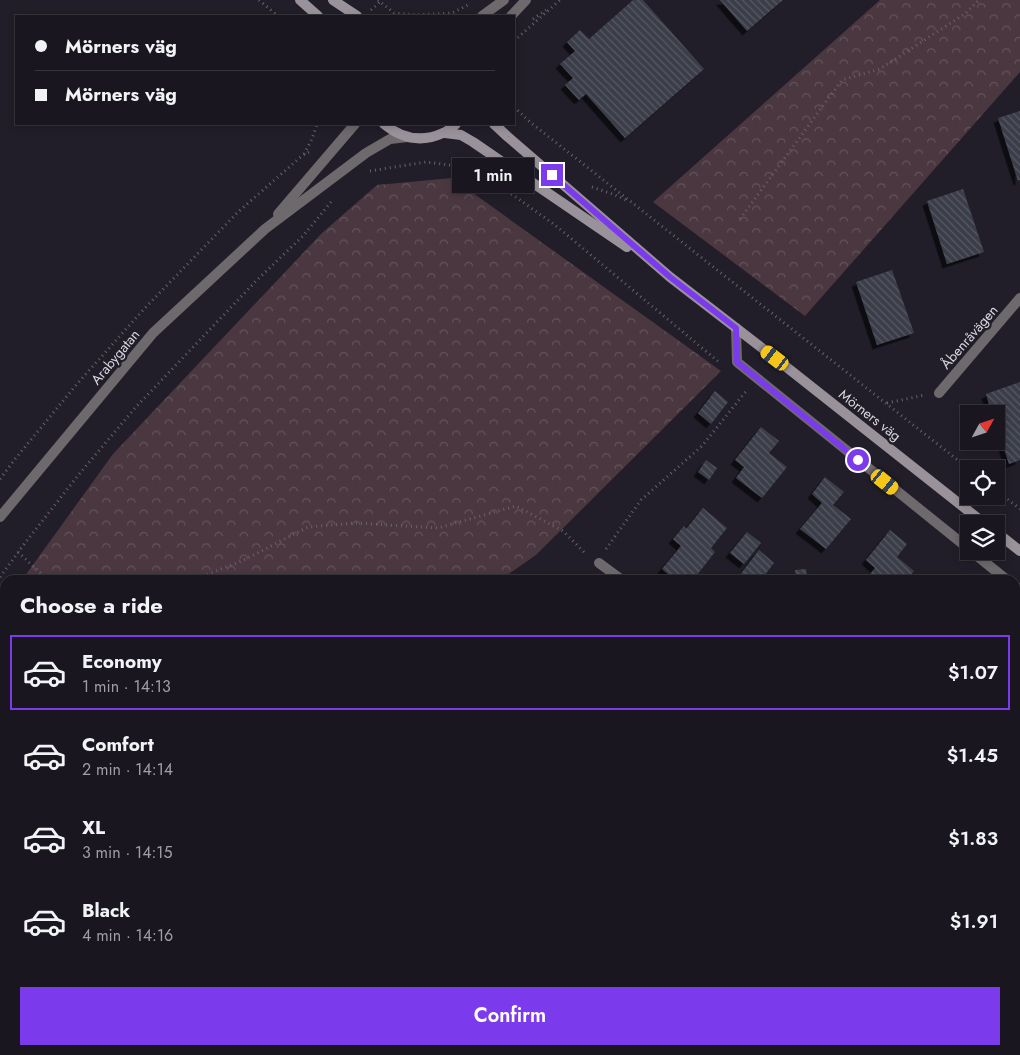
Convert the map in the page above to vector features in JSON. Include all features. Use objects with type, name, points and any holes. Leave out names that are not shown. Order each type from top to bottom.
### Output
[{"type":"main road","points":[[300,0],[317,15]]},
{"type":"main road","points":[[333,0],[356,15]]},
{"type":"main road","points":[[385,125],[394,132],[408,138],[426,139],[445,133],[455,125]]},
{"type":"main road","name":"Mörners väg","points":[[495,125],[670,277],[975,515]]},
{"type":"main road","name":"Mörners väg","points":[[445,133],[461,136],[473,142],[670,277]]},
{"type":"main road","points":[[1005,539],[1020,551]]},
{"type":"street","points":[[483,15],[504,0]]},
{"type":"street","points":[[512,15],[526,0]]},
{"type":"street","name":"Arabygatan","points":[[265,229],[354,125]]},
{"type":"street","name":"Arabygatan","points":[[0,517],[152,334],[265,229],[366,153],[390,139],[408,138]]},
{"type":"street","name":"Åbenråvägen","points":[[939,393],[1020,298]]},
{"type":"street","points":[[736,328],[737,362],[960,542]]},
{"type":"street","points":[[983,560],[1002,575]]},
{"type":"street","points":[[597,564],[614,575]]},
{"type":"path","points":[[259,0],[277,15]]},
{"type":"path","points":[[378,0],[394,13],[416,15],[452,13],[470,4]]},
{"type":"path","points":[[740,219],[842,80],[880,69],[966,13],[979,0]]},
{"type":"path","points":[[515,40],[559,1]]},
{"type":"path","points":[[515,109],[960,462]]},
{"type":"path","points":[[0,479],[71,392],[144,309],[238,212],[303,154],[312,139],[317,125]]},
{"type":"path","points":[[366,172],[426,162],[471,168],[526,204]]},
{"type":"path","points":[[1,575],[80,473],[135,408],[250,287],[303,236],[332,200]]},
{"type":"path","points":[[205,575],[244,560],[308,527],[356,523],[438,528],[516,506],[563,531],[597,564],[641,500],[702,446],[749,387]]},
{"type":"path","points":[[886,403],[939,393]]},
{"type":"path","points":[[1005,497],[1020,509]]},
{"type":"path","points":[[18,552],[43,575]]},
{"type":"green space","points":[[880,0],[1020,0],[1020,72],[805,316],[653,202]]},
{"type":"green space","points":[[452,178],[721,371],[536,555],[507,575],[26,575],[113,454],[322,233],[377,185]]},
{"type":"building","points":[[633,0],[643,0],[704,69],[625,138],[586,94],[579,100],[565,85],[573,78],[560,64],[575,51],[567,42],[580,30],[589,39]]},
{"type":"building","points":[[720,0],[783,0],[747,31]]},
{"type":"building","points":[[1020,111],[1020,180],[1018,181],[998,118]]},
{"type":"building","points":[[963,189],[984,252],[947,264],[927,201]]},
{"type":"building","points":[[892,270],[914,333],[877,345],[856,282]]},
{"type":"building","points":[[1020,382],[1020,460],[1009,464],[1004,450],[1005,405],[989,405],[986,394]]},
{"type":"building","points":[[715,391],[728,402],[711,424],[698,413]]},
{"type":"building","points":[[761,427],[779,441],[769,453],[787,467],[762,498],[736,478],[744,467],[735,460]]},
{"type":"building","points":[[706,460],[717,468],[709,480],[698,472]]},
{"type":"building","points":[[825,477],[844,492],[833,505],[851,519],[826,549],[800,529],[822,503],[812,494]]},
{"type":"building","points":[[703,508],[727,528],[711,548],[715,552],[697,575],[669,575],[662,569],[681,546],[673,539],[684,526],[686,529]]},
{"type":"building","points":[[890,530],[907,544],[897,557],[914,571],[911,575],[869,575],[875,568],[866,560]]},
{"type":"building","points":[[747,532],[761,543],[744,564],[730,553]]},
{"type":"building","points":[[759,550],[774,563],[765,575],[740,575]]},
{"type":"building","points":[[806,569],[807,575],[796,575],[795,570]]},
{"type":"route","points":[[552,175],[670,277],[736,328],[737,362],[858,460]]}]
